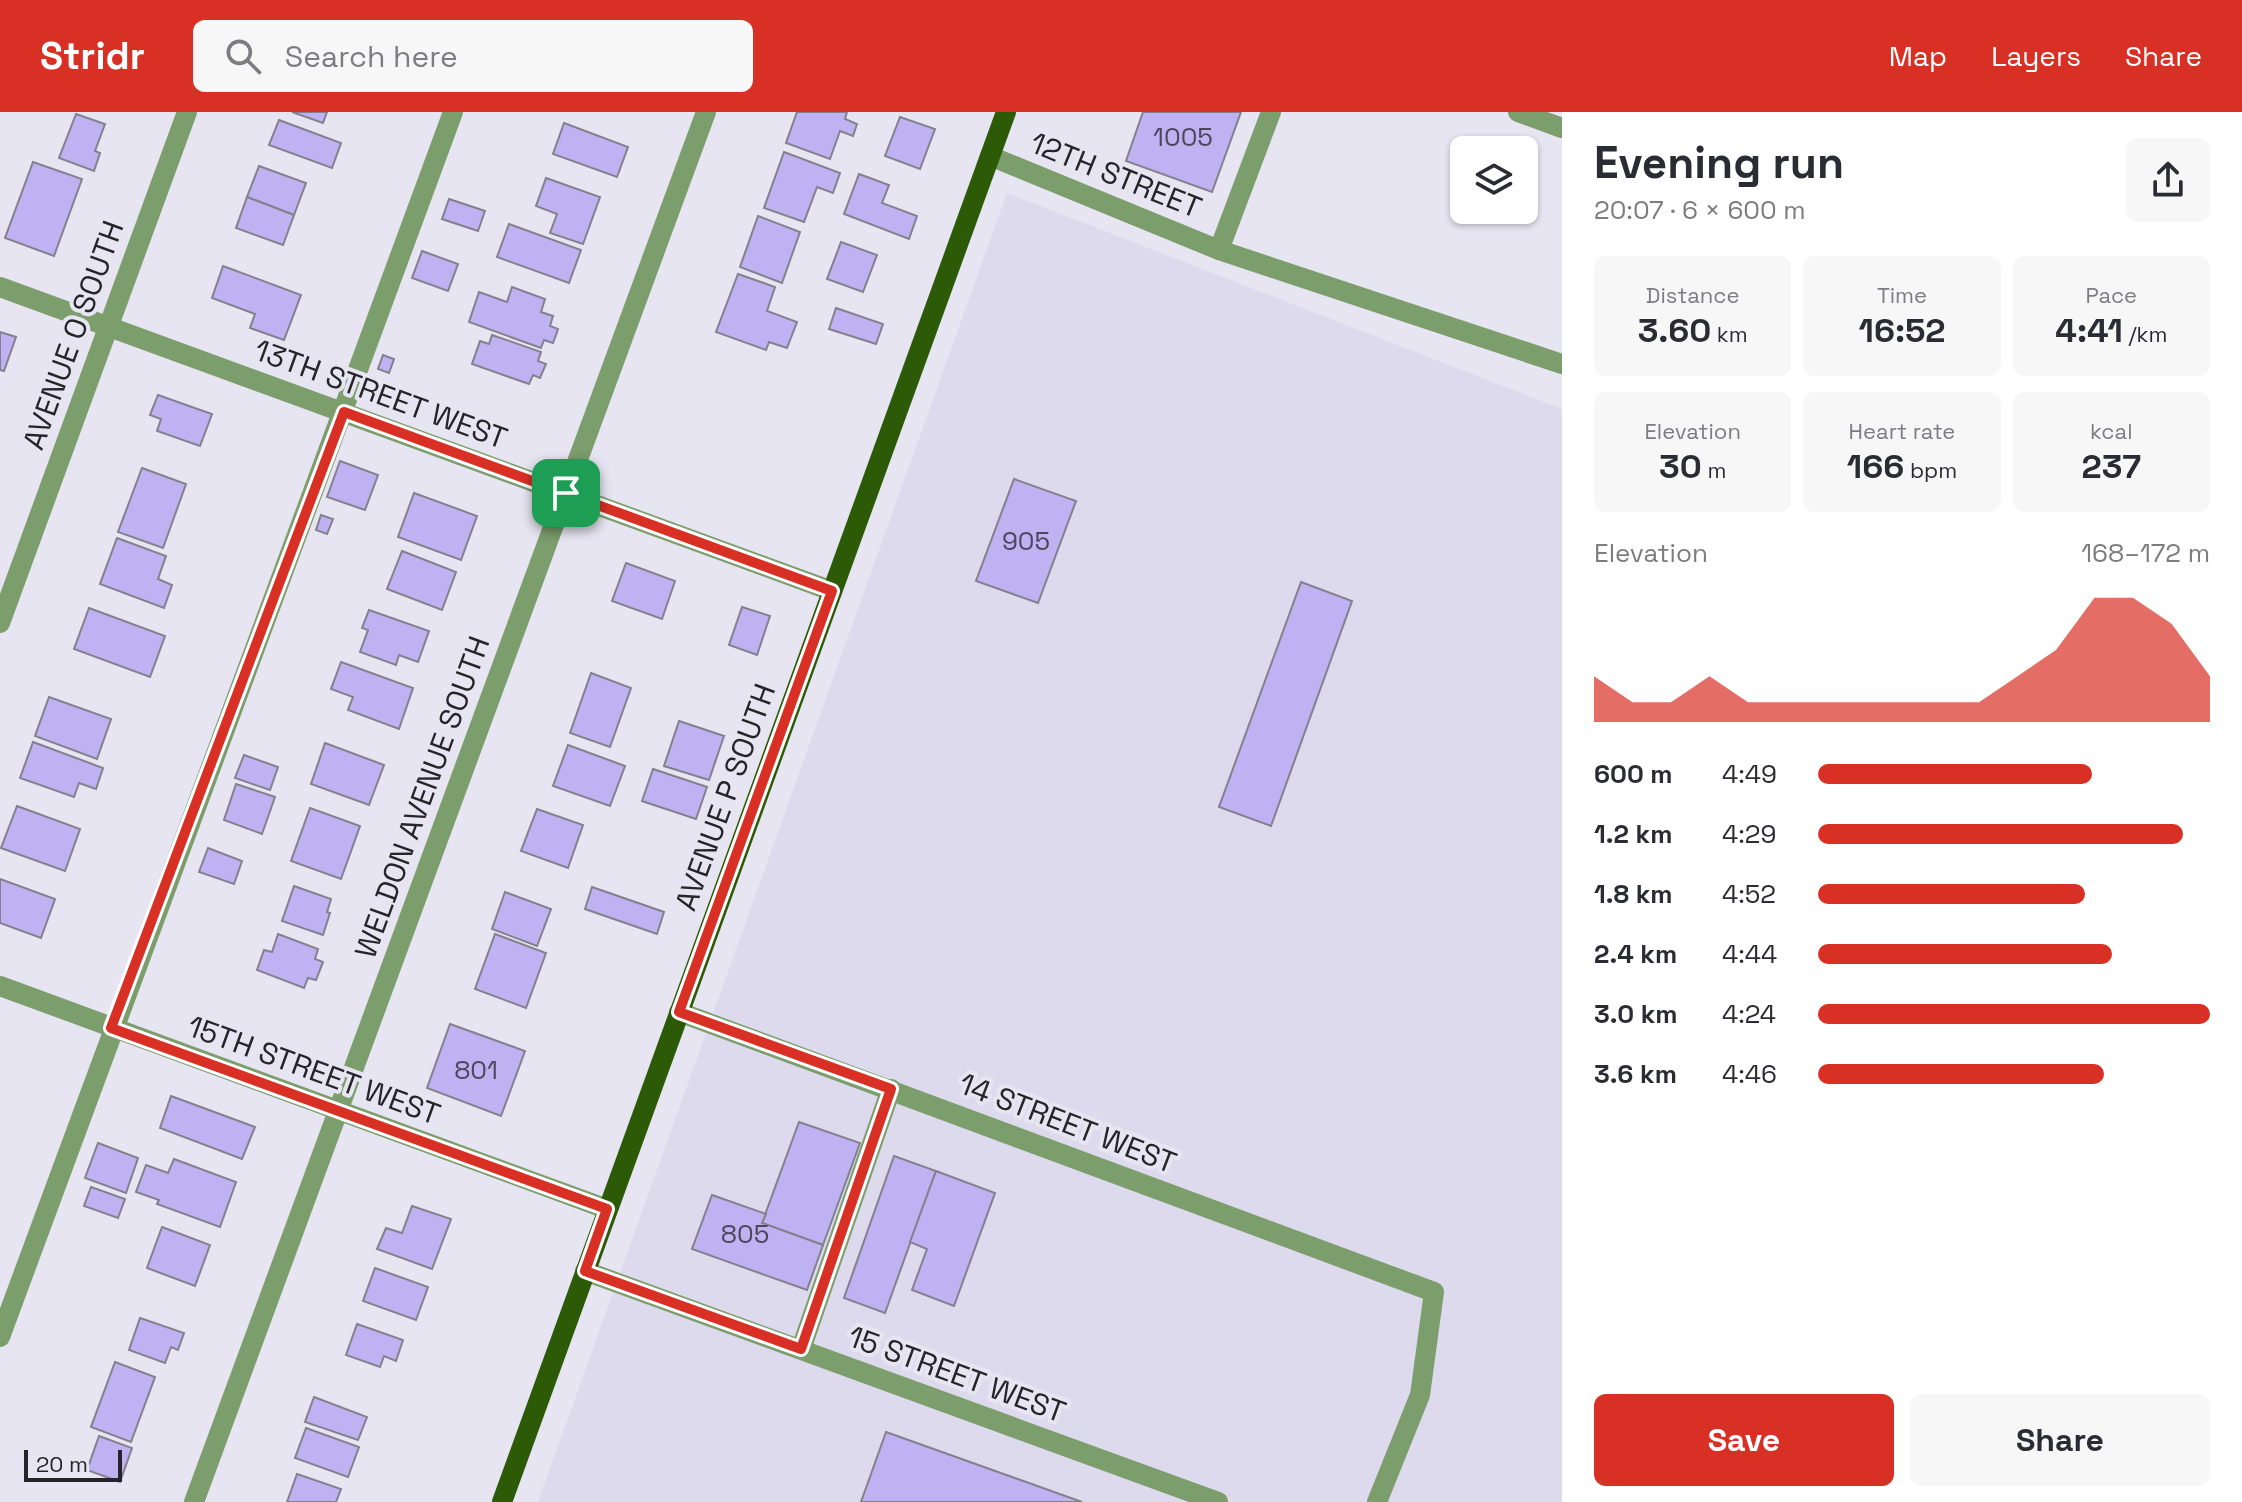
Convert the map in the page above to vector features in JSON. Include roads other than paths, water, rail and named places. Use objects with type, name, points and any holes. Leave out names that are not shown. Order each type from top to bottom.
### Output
[{"type":"main road","name":"AVENUE P SOUTH","points":[[502,1502],[1006,112]]},
{"type":"street","name":"AVENUE O SOUTH","points":[[0,623],[187,112]]},
{"type":"street","points":[[0,1337],[111,1028],[344,412],[453,112]]},
{"type":"street","name":"WELDON AVENUE SOUTH","points":[[194,1502],[706,112]]},
{"type":"street","points":[[1219,250],[1271,112]]},
{"type":"street","points":[[1518,112],[1562,128]]},
{"type":"street","name":"12TH STREET","points":[[990,156],[1219,250],[1562,364]]},
{"type":"street","name":"13TH STREET WEST","points":[[0,287],[832,591]]},
{"type":"street","name":"15TH STREET WEST","points":[[0,986],[607,1209]]},
{"type":"street","name":"14 STREET WEST","points":[[679,1012],[1434,1292],[1420,1395],[1377,1502]]},
{"type":"street","points":[[801,1349],[891,1089]]},
{"type":"street","name":"15 STREET WEST","points":[[585,1271],[1218,1502]]}]
